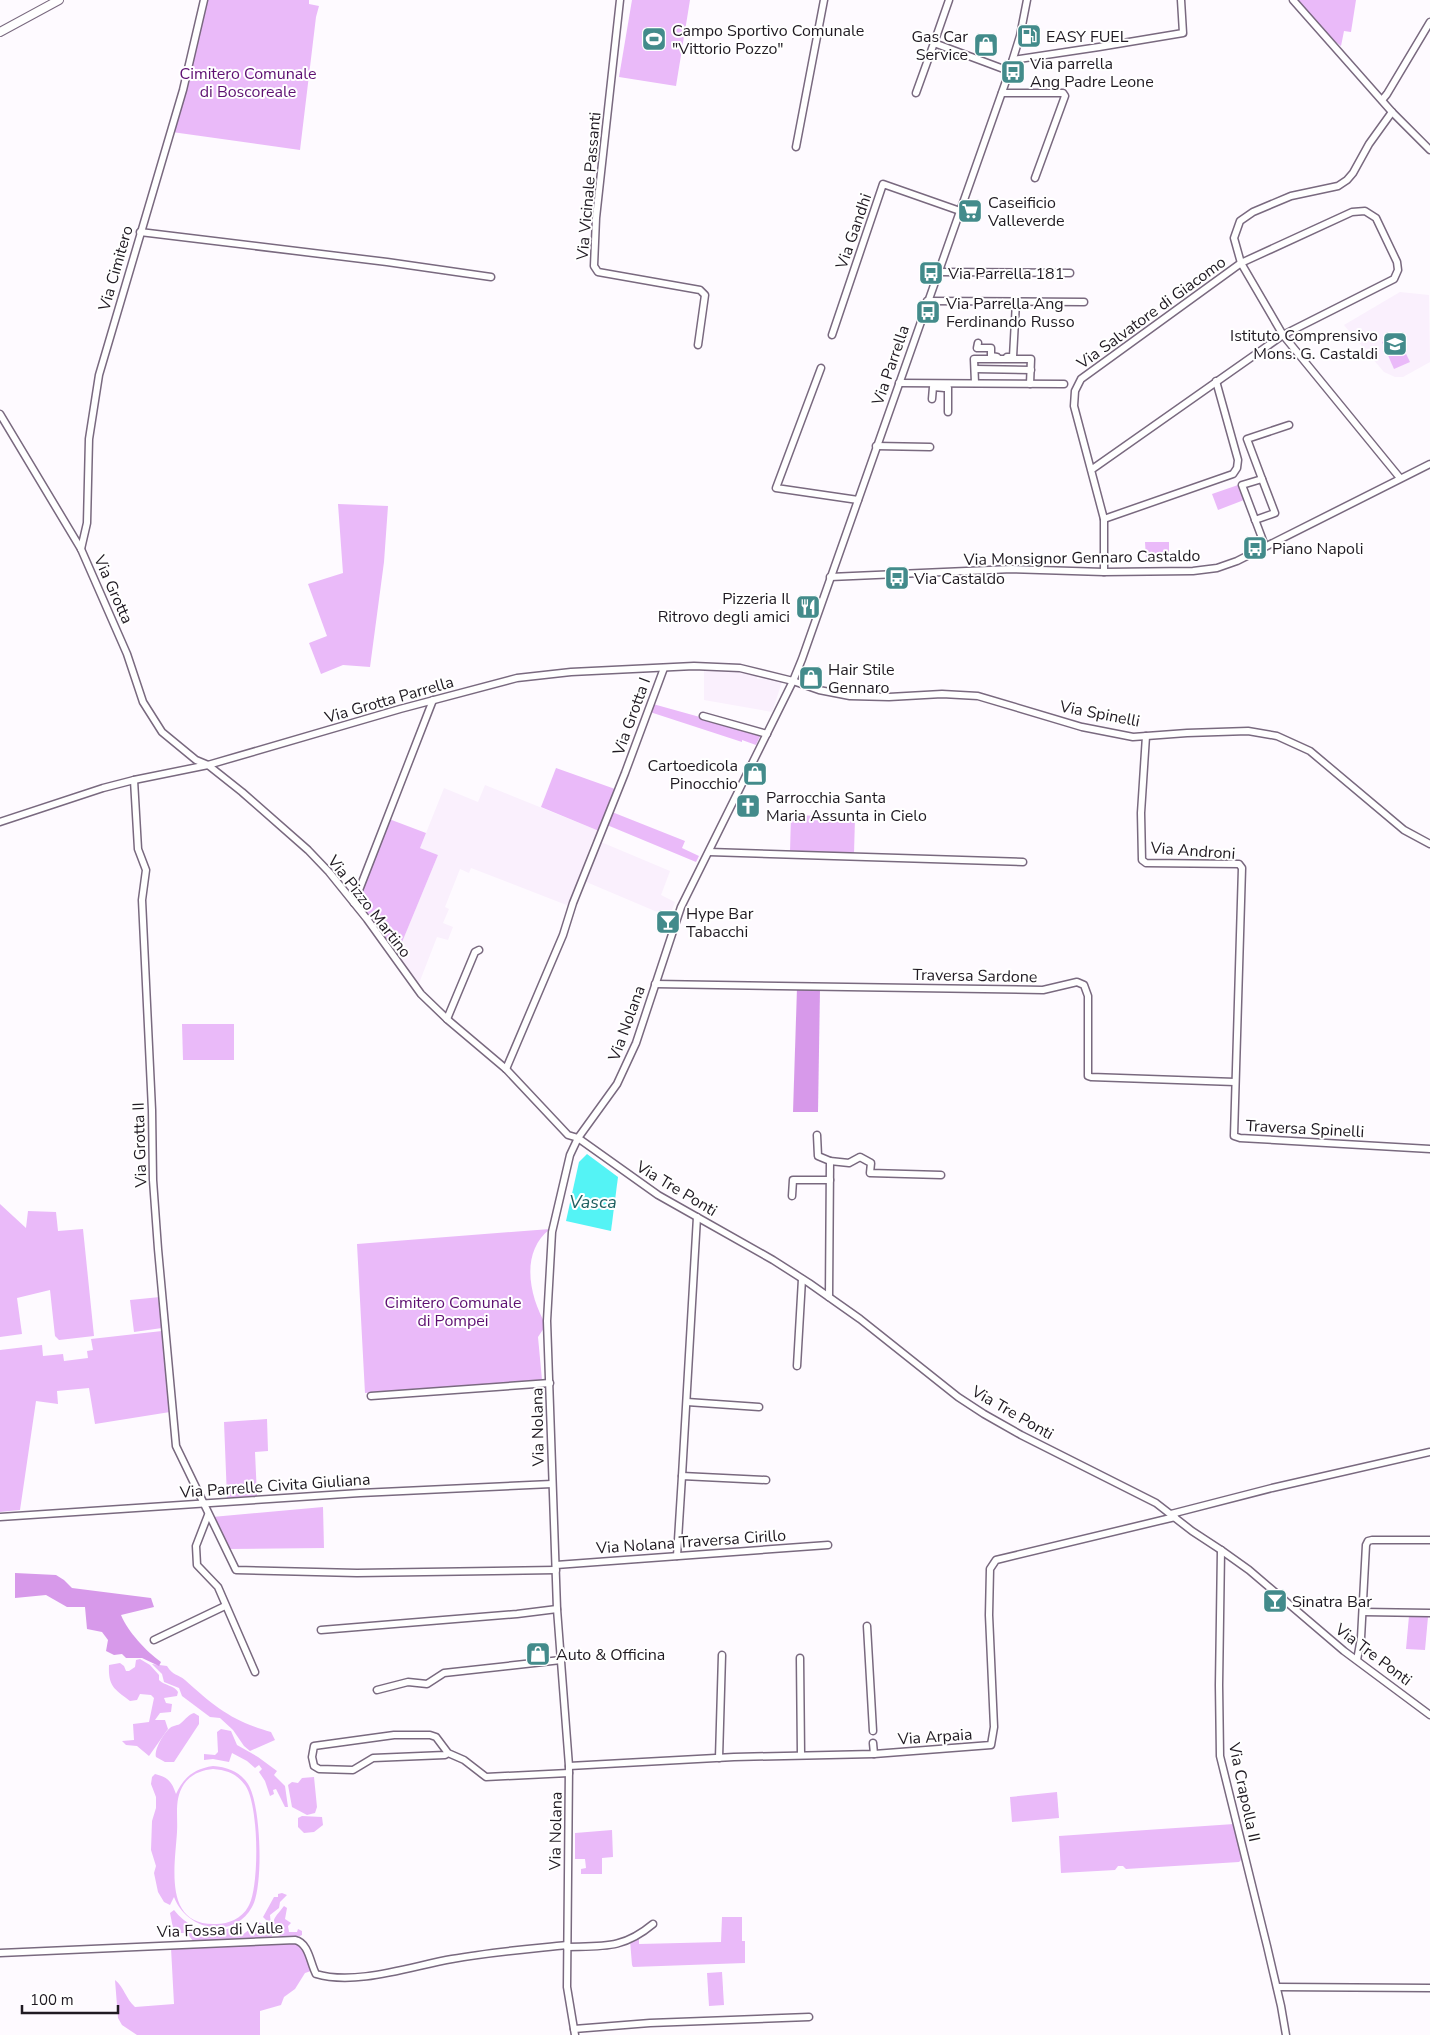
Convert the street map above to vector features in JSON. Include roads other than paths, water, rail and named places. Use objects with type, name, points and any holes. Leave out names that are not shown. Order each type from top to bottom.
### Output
[{"type":"main road","points":[[0,32],[59,0]]},
{"type":"street","name":"Via Cimitero","points":[[82,549],[88,523],[91,418],[99,375],[183,90],[204,0]]},
{"type":"street","name":"Via Vicinale Passanti","points":[[620,0],[596,218],[594,266],[598,272],[704,292],[706,295],[698,345]]},
{"type":"street","points":[[796,147],[824,0]]},
{"type":"street","points":[[916,93],[949,0]]},
{"type":"street","name":"Via Parrella","points":[[793,681],[1010,71],[1027,0]]},
{"type":"street","points":[[1013,60],[1100,48],[1183,32],[1181,0]]},
{"type":"street","points":[[1293,0],[1392,112],[1430,150]]},
{"type":"street","points":[[1382,100],[1430,22]]},
{"type":"street","points":[[934,43],[1010,71]]},
{"type":"street","points":[[1002,93],[1063,93],[1066,96],[1035,178]]},
{"type":"street","name":"Via Salvatore di Giacomo","points":[[1392,112],[1369,144],[1353,174],[1347,180],[1338,186],[1292,196],[1253,212],[1240,222],[1234,238],[1241,263],[1283,335],[1400,478]]},
{"type":"street","name":"Via Gandhi","points":[[832,335],[883,184],[960,211]]},
{"type":"street","name":"Via Salvatore di Giacomo","points":[[1092,470],[1283,335],[1394,280],[1397,273],[1397,262],[1376,218],[1365,211],[1352,212],[1241,263],[1081,379],[1074,391],[1074,406],[1104,519],[1104,572]]},
{"type":"street","points":[[140,232],[387,262],[492,277]]},
{"type":"street","points":[[938,272],[1070,272]]},
{"type":"street","points":[[928,301],[1084,302]]},
{"type":"street","points":[[978,343],[977,348],[991,348],[991,356],[1013,357],[1016,302]]},
{"type":"street","points":[[975,383],[974,359],[1031,359],[1030,384]]},
{"type":"street","points":[[821,368],[776,488],[858,500]]},
{"type":"street","points":[[975,369],[1031,370]]},
{"type":"street","points":[[1104,519],[1233,474],[1237,468],[1238,460],[1216,381]]},
{"type":"street","points":[[899,383],[1064,384]]},
{"type":"street","points":[[932,399],[933,387],[945,386],[948,388],[948,412]]},
{"type":"street","name":"Via Grotta","points":[[0,414],[82,549],[128,654],[148,713],[162,732],[196,760],[208,766]]},
{"type":"street","points":[[1255,520],[1275,513],[1247,440],[1290,425]]},
{"type":"street","points":[[876,446],[930,447]]},
{"type":"street","name":"Via Monsignor Gennaro Castaldo","points":[[830,577],[1012,569],[1104,572],[1192,571],[1217,568],[1237,562],[1265,546],[1430,464]]},
{"type":"street","points":[[1262,479],[1242,485],[1265,546]]},
{"type":"street","name":"Via Grotta Parrella","points":[[0,822],[52,804],[134,780],[208,766],[433,700],[517,678],[537,675],[694,666],[740,668],[793,681]]},
{"type":"street","name":"Via Grotta I","points":[[506,1069],[563,934],[572,903],[625,773],[664,668]]},
{"type":"street","name":"Via Nolana","points":[[574,2032],[567,1987],[569,1769],[557,1609],[547,1321],[552,1232],[570,1155],[578,1138],[617,1084],[636,1043],[681,907],[793,681]]},
{"type":"street","name":"Via Spinelli","points":[[793,681],[831,693],[862,697],[942,694],[978,696],[1082,727],[1133,737],[1248,731],[1277,736],[1310,751],[1404,830],[1430,844]]},
{"type":"street","points":[[354,902],[433,700]]},
{"type":"street","points":[[703,716],[767,734]]},
{"type":"street","name":"Via Androni","points":[[1146,736],[1142,813],[1142,860],[1146,863],[1239,864],[1242,868],[1235,1082]]},
{"type":"street","name":"Via Pizzo Martino","points":[[208,766],[249,798],[308,850],[354,902],[421,994],[447,1019],[506,1069],[557,1125],[568,1135],[578,1138]]},
{"type":"street","name":"Via Grotta II","points":[[134,780],[138,849],[146,870],[142,900],[152,1110],[153,1180],[174,1433],[180,1457],[208,1515]]},
{"type":"street","points":[[709,852],[1023,862]]},
{"type":"street","points":[[447,1019],[475,952],[479,950]]},
{"type":"street","name":"Traversa Sardone","points":[[655,984],[1043,990],[1077,982],[1084,985],[1088,996],[1088,1076],[1235,1082]]},
{"type":"street","name":"Traversa Spinelli","points":[[1235,1082],[1232,1133],[1236,1137],[1430,1149]]},
{"type":"street","points":[[817,1135],[818,1156],[830,1161],[849,1163],[860,1157],[871,1163],[870,1173],[942,1174]]},
{"type":"street","name":"Via Tre Ponti","points":[[578,1138],[658,1195],[774,1260],[802,1279],[860,1319],[958,1397],[984,1414],[1021,1435],[1156,1503],[1268,1585],[1344,1651],[1430,1715]]},
{"type":"street","points":[[828,1297],[830,1161]]},
{"type":"street","points":[[792,1196],[792,1180],[830,1180]]},
{"type":"street","points":[[677,1556],[697,1217]]},
{"type":"street","points":[[797,1366],[802,1279]]},
{"type":"street","points":[[370,1396],[550,1384]]},
{"type":"street","points":[[687,1402],[759,1407]]},
{"type":"street","points":[[1173,1516],[1272,1488],[1430,1452]]},
{"type":"street","points":[[682,1476],[766,1480]]},
{"type":"street","name":"Via Parrelle Civita Giuliana","points":[[0,1517],[360,1493],[552,1484]]},
{"type":"street","points":[[208,1515],[196,1546],[197,1565],[218,1587],[255,1672]]},
{"type":"street","name":"Via Nolana Traversa Cirillo","points":[[208,1515],[236,1570],[357,1573],[556,1567],[828,1545]]},
{"type":"street","name":"Via Arpaia","points":[[448,1753],[445,1755],[373,1758],[353,1770],[319,1769],[314,1766],[312,1757],[314,1746],[394,1735],[430,1735],[436,1737],[448,1753],[464,1760],[486,1778],[569,1769],[719,1758],[874,1754],[991,1745],[994,1727],[989,1645],[989,1576],[990,1569],[996,1560],[1173,1516]]},
{"type":"street","points":[[1357,1660],[1363,1612],[1366,1545],[1368,1541],[1430,1540]]},
{"type":"street","name":"Via Crapolla II","points":[[1221,1550],[1220,1756],[1277,1987],[1286,2035]]},
{"type":"street","points":[[154,1640],[225,1606]]},
{"type":"street","points":[[322,1630],[557,1609]]},
{"type":"street","points":[[1363,1612],[1430,1614]]},
{"type":"street","points":[[867,1626],[872,1731]]},
{"type":"street","points":[[719,1758],[722,1655]]},
{"type":"street","points":[[800,1658],[802,1755]]},
{"type":"street","points":[[377,1690],[408,1682],[427,1684],[444,1672],[561,1660]]},
{"type":"street","points":[[873,1743],[874,1754]]},
{"type":"street","points":[[567,1946],[618,1945],[640,1935],[653,1924]]},
{"type":"street","name":"Via Fossa di Valle","points":[[0,1953],[295,1940],[299,1941],[306,1948],[316,1974],[351,1977],[454,1959],[567,1946]]},
{"type":"street","points":[[1277,1987],[1430,1988]]},
{"type":"street","points":[[574,2032],[650,2023],[809,2017]]},
{"type":"water","name":"Vasca","points":[[587,1154],[618,1177],[611,1231],[566,1221],[579,1162]]},
{"type":"place","name":"EASY FUEL","points":[[1029,36]]},
{"type":"place","name":"Campo Sportivo Comunale \"Vittorio Pozzo\"","points":[[654,39]]},
{"type":"place","name":"Gas Car Service","points":[[986,45]]},
{"type":"place","name":"Via parrella Ang Padre Leone","points":[[1013,72]]},
{"type":"place","name":"Caseificio Valleverde","points":[[970,211]]},
{"type":"place","name":"Via Parrella 181","points":[[931,273]]},
{"type":"place","name":"Via Parrella Ang Ferdinando Russo","points":[[928,312]]},
{"type":"place","name":"Istituto Comprensivo Mons. G. Castaldi","points":[[1395,344]]},
{"type":"place","name":"Piano Napoli","points":[[1255,548]]},
{"type":"place","name":"Via Castaldo","points":[[897,578]]},
{"type":"place","name":"Pizzeria Il Ritrovo degli amici","points":[[808,607]]},
{"type":"place","name":"Hair Stile Gennaro","points":[[811,678]]},
{"type":"place","name":"Cartoedicola Pinocchio","points":[[755,774]]},
{"type":"place","name":"Parrocchia Santa Maria Assunta in Cielo","points":[[748,806]]},
{"type":"place","name":"Hype Bar Tabacchi","points":[[668,922]]},
{"type":"place","name":"Sinatra Bar","points":[[1275,1601]]},
{"type":"place","name":"Auto & Officina","points":[[538,1654]]},
{"type":"park label","name":"Cimitero Comunale di Boscoreale","points":[[248,82]]},
{"type":"park label","name":"Cimitero Comunale di Pompei","points":[[453,1311]]}]
